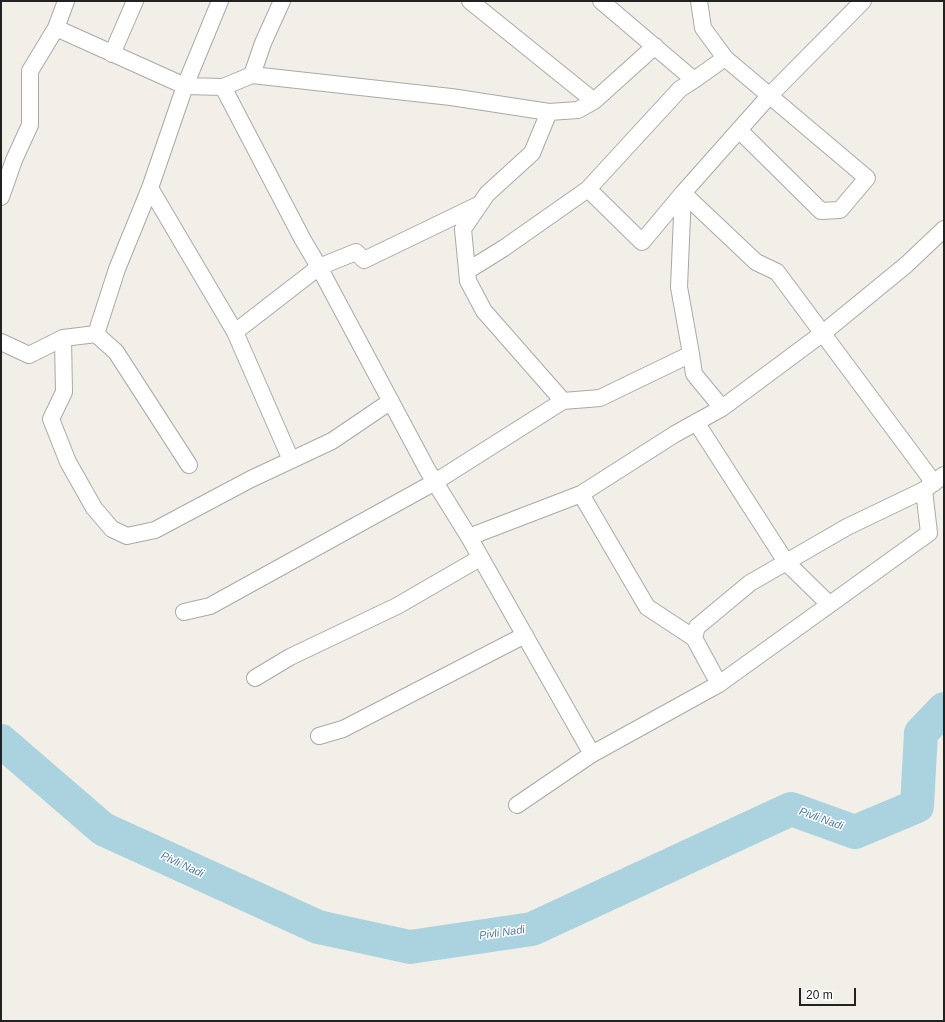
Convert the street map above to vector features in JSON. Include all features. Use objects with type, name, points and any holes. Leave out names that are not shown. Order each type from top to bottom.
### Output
[{"type":"street","points":[[1,198],[14,160],[30,124],[30,71],[56,28],[66,1]]},
{"type":"street","points":[[112,54],[134,1]]},
{"type":"street","points":[[96,334],[117,269],[150,188],[185,86],[220,1]]},
{"type":"street","points":[[252,75],[263,43],[282,1]]},
{"type":"street","points":[[470,1],[594,101]]},
{"type":"street","points":[[602,1],[694,80]]},
{"type":"street","points":[[699,1],[703,28],[724,58],[770,95],[867,178],[840,210],[821,211],[739,130]]},
{"type":"street","points":[[588,189],[642,242],[683,193],[770,95],[863,1]]},
{"type":"street","points":[[56,28],[185,86],[223,87],[252,75],[451,97],[549,112],[578,110],[594,101],[655,46]]},
{"type":"street","points":[[467,271],[504,248],[588,189],[680,89],[724,58]]},
{"type":"street","points":[[223,87],[303,240],[391,401],[592,754]]},
{"type":"street","points":[[549,112],[532,153],[487,194],[463,229],[468,281],[484,311],[563,401]]},
{"type":"street","points":[[150,188],[235,332],[291,460]]},
{"type":"street","points":[[517,805],[592,754],[719,684],[929,533],[934,482],[777,272],[756,262],[683,193]]},
{"type":"street","points":[[683,193],[679,287],[690,354],[694,374],[722,408]]},
{"type":"street","points":[[235,332],[319,267],[356,252],[364,260],[480,204]]},
{"type":"street","points":[[468,537],[580,494],[675,434],[722,408],[823,333],[906,265],[944,228]]},
{"type":"street","points":[[1,342],[29,355],[63,338],[96,334],[116,352],[188,465]]},
{"type":"street","points":[[63,338],[64,392],[51,419],[68,462],[94,508],[112,529],[127,536],[155,530],[251,479],[332,441],[391,401]]},
{"type":"street","points":[[184,612],[210,606],[436,482],[563,401],[600,398],[690,354]]},
{"type":"street","points":[[696,422],[786,562],[829,604]]},
{"type":"street","points":[[694,638],[697,627],[750,583],[847,526],[934,482]]},
{"type":"street","points":[[580,494],[647,606],[694,638],[719,684]]},
{"type":"street","points":[[255,678],[290,657],[397,606],[480,558]]},
{"type":"street","points":[[319,736],[343,729],[525,635]]},
{"type":"waterway","name":"Pivli Nadi","points":[[1,741],[103,829],[318,927],[410,947],[532,929],[791,809],[855,832],[917,806],[921,733],[944,709]]}]
